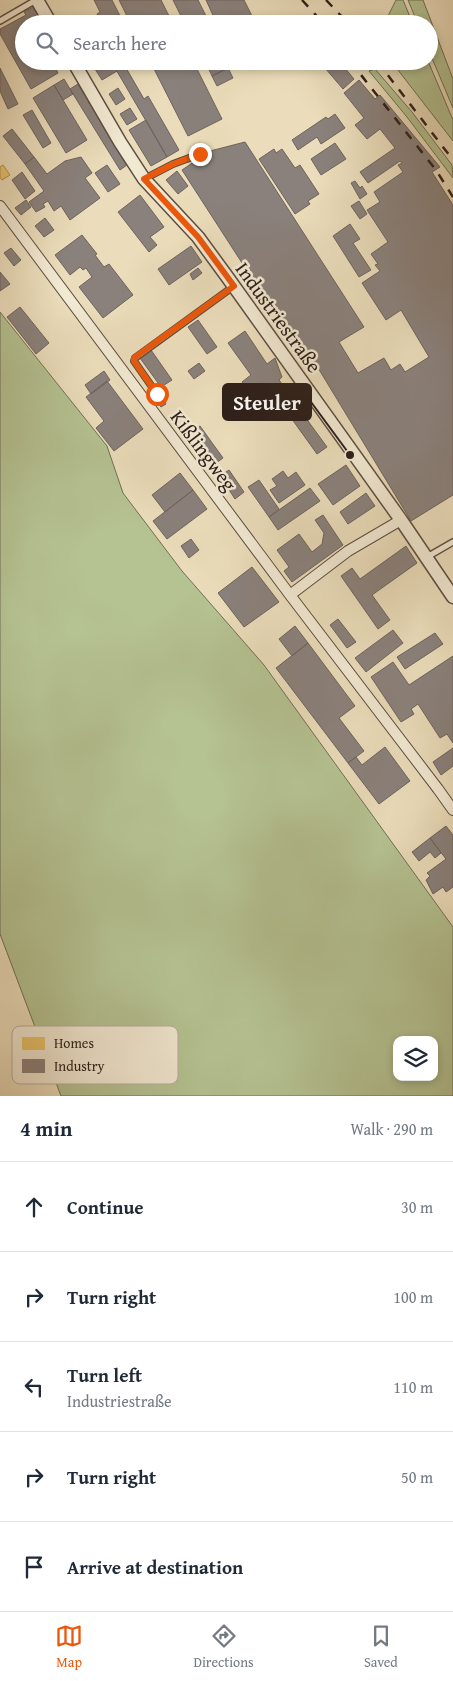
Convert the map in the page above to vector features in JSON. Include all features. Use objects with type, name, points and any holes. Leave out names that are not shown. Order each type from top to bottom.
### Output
[{"type":"street","points":[[37,0],[46,15]]},
{"type":"street","name":"Industriestraße","points":[[78,70],[144,179],[198,237],[401,520],[453,597]]},
{"type":"street","name":"Kißlingweg","points":[[0,206],[453,810]]},
{"type":"street","points":[[290,595],[348,552],[401,520]]},
{"type":"lane","points":[[0,21],[37,0]]},
{"type":"lane","points":[[144,179],[173,164],[200,154]]},
{"type":"lane","points":[[157,394],[134,361],[134,358],[234,286]]},
{"type":"lane","points":[[426,557],[453,542]]},
{"type":"green space","points":[[396,0],[403,0],[409,15],[388,15]]},
{"type":"green space","points":[[408,0],[423,0],[429,15],[414,15]]},
{"type":"green space","points":[[438,40],[453,79],[453,108],[437,70]]},
{"type":"green space","points":[[376,70],[412,112],[452,165],[453,178],[407,117],[369,71]]},
{"type":"green space","points":[[398,70],[432,70],[453,120],[453,141]]},
{"type":"green space","points":[[0,312],[107,446],[123,493],[182,571],[264,665],[453,927],[453,1096],[61,1096],[56,1084],[178,1084],[178,1026],[35,1026],[0,934]]},
{"type":"building: Homes","points":[[3,165],[10,175],[2,180],[0,177],[0,167]]},
{"type":"building: Industry","points":[[94,0],[112,0],[120,15],[98,15],[100,12]]},
{"type":"building: Industry","points":[[119,0],[161,0],[168,15],[126,15]]},
{"type":"building: Industry","points":[[173,0],[198,0],[206,15],[180,15]]},
{"type":"building: Industry","points":[[206,0],[244,0],[252,15],[213,15]]},
{"type":"building: Industry","points":[[35,6],[40,15],[26,15],[24,12]]},
{"type":"building: Industry","points":[[15,21],[15,61],[0,34],[0,29]]},
{"type":"building: Industry","points":[[0,68],[18,104],[8,109],[0,91]]},
{"type":"building: Industry","points":[[20,70],[56,70],[58,73],[31,89]]},
{"type":"building: Industry","points":[[96,70],[116,70],[117,71],[102,80]]},
{"type":"building: Industry","points":[[116,70],[127,70],[144,99],[148,96],[179,150],[167,157]]},
{"type":"building: Industry","points":[[155,70],[198,70],[222,119],[188,136]]},
{"type":"building: Industry","points":[[209,70],[224,70],[212,76]]},
{"type":"building: Industry","points":[[224,70],[229,70],[233,78],[217,86],[212,76]]},
{"type":"building: Industry","points":[[327,70],[346,70],[354,79],[343,89]]},
{"type":"building: Industry","points":[[64,79],[73,94],[63,100],[54,85]]},
{"type":"building: Industry","points":[[359,80],[375,99],[380,95],[440,167],[432,172],[453,205],[453,495],[411,521],[312,358],[306,362],[182,170],[210,151],[245,142],[364,327],[339,342],[358,373],[384,358],[391,370],[400,364],[405,372],[429,357],[401,310],[386,320],[362,283],[380,271],[375,265],[378,264],[371,254],[388,242],[367,210],[380,202],[374,192],[403,172],[398,165],[402,163],[400,161],[368,183],[360,172],[395,148],[380,129],[367,139],[355,125],[364,118],[344,93]]},
{"type":"building: Industry","points":[[78,84],[127,165],[120,170],[70,89]]},
{"type":"building: Industry","points":[[54,85],[87,140],[66,153],[33,98]]},
{"type":"building: Industry","points":[[118,88],[125,99],[116,105],[109,94]]},
{"type":"building: Industry","points":[[130,108],[137,119],[127,125],[120,114]]},
{"type":"building: Industry","points":[[32,110],[51,143],[43,148],[23,115]]},
{"type":"building: Industry","points":[[335,114],[345,128],[321,144],[317,137],[298,150],[292,140],[326,117],[328,119]]},
{"type":"building: Industry","points":[[146,120],[167,157],[151,166],[129,130]]},
{"type":"building: Industry","points":[[12,129],[34,157],[25,164],[3,136]]},
{"type":"building: Industry","points":[[335,143],[346,159],[321,175],[311,159]]},
{"type":"building: Industry","points":[[274,149],[276,153],[282,149],[295,168],[300,165],[319,194],[308,201],[310,204],[295,214],[259,159]]},
{"type":"building: Industry","points":[[34,157],[47,174],[65,161],[81,157],[92,173],[85,178],[100,198],[70,220],[61,206],[54,211],[48,201],[43,204],[45,207],[36,212],[29,202],[44,191],[25,164]]},
{"type":"building: Industry","points":[[107,165],[120,184],[108,192],[95,173]]},
{"type":"building: Industry","points":[[177,171],[188,186],[178,194],[166,180]]},
{"type":"building: Industry","points":[[22,172],[35,191],[25,199],[12,180]]},
{"type":"building: Industry","points":[[355,181],[360,188],[362,186],[367,194],[360,199],[351,183]]},
{"type":"building: Industry","points":[[140,195],[164,227],[150,237],[157,245],[149,252],[118,212]]},
{"type":"building: Industry","points":[[26,200],[31,207],[21,215],[15,208]]},
{"type":"building: Industry","points":[[359,201],[367,214],[360,219],[351,206]]},
{"type":"building: Industry","points":[[45,218],[54,230],[44,237],[35,226]]},
{"type":"building: Industry","points":[[350,224],[360,239],[353,243],[371,270],[359,277],[333,236]]},
{"type":"building: Industry","points":[[82,235],[97,254],[95,255],[104,267],[109,264],[133,295],[103,318],[79,287],[92,277],[86,268],[83,270],[80,267],[70,275],[55,255]]},
{"type":"building: Industry","points":[[191,246],[202,262],[169,285],[158,269]]},
{"type":"building: Industry","points":[[11,248],[21,260],[14,266],[4,253]]},
{"type":"building: Industry","points":[[198,268],[202,273],[193,280],[190,274]]},
{"type":"building: Industry","points":[[0,272],[10,284],[0,291]]},
{"type":"building: Industry","points":[[20,307],[49,343],[36,354],[7,317]]},
{"type":"building: Industry","points":[[198,320],[217,347],[207,354],[188,327]]},
{"type":"building: Industry","points":[[245,331],[267,364],[275,358],[282,377],[279,380],[284,387],[268,399],[263,391],[253,398],[242,382],[251,375],[228,343]]},
{"type":"building: Industry","points":[[151,350],[172,380],[161,387],[140,358]]},
{"type":"building: Industry","points":[[199,363],[205,371],[194,379],[188,371]]},
{"type":"building: Industry","points":[[104,371],[110,380],[91,394],[85,385]]},
{"type":"building: Industry","points":[[107,381],[143,429],[114,451],[96,428],[104,421],[86,397]]},
{"type":"building: Industry","points":[[162,397],[166,404],[161,407],[156,401]]},
{"type":"building: Industry","points":[[300,410],[327,447],[317,454],[289,415]]},
{"type":"building: Industry","points":[[200,426],[223,458],[216,463],[193,431]]},
{"type":"building: Industry","points":[[346,465],[360,486],[333,505],[318,484]]},
{"type":"building: Industry","points":[[229,470],[244,492],[235,499],[220,476]]},
{"type":"building: Industry","points":[[283,471],[288,478],[296,472],[305,485],[279,503],[270,490],[277,486],[272,479]]},
{"type":"building: Industry","points":[[180,473],[193,490],[165,512],[152,495]]},
{"type":"building: Industry","points":[[259,480],[279,509],[269,517],[248,487]]},
{"type":"building: Industry","points":[[310,488],[320,501],[278,530],[269,517]]},
{"type":"building: Industry","points":[[193,490],[207,509],[167,539],[153,521]]},
{"type":"building: Industry","points":[[366,493],[375,506],[348,524],[340,512]]},
{"type":"building: Industry","points":[[323,515],[343,545],[292,582],[284,571],[289,567],[277,550],[299,534],[312,552],[322,544],[324,533],[315,520]]},
{"type":"building: Industry","points":[[191,539],[199,550],[189,558],[181,546]]},
{"type":"building: Industry","points":[[406,546],[417,563],[372,595],[390,620],[378,629],[341,576],[352,568],[360,579]]},
{"type":"building: Industry","points":[[252,567],[279,602],[244,627],[218,593]]},
{"type":"building: Industry","points":[[338,619],[356,642],[347,648],[330,625]]},
{"type":"building: Industry","points":[[295,626],[308,643],[292,656],[279,639]]},
{"type":"building: Industry","points":[[393,630],[403,643],[366,672],[355,658]]},
{"type":"building: Industry","points":[[435,633],[443,644],[405,669],[397,657]]},
{"type":"building: Industry","points":[[308,643],[355,706],[339,718],[364,751],[348,763],[276,668]]},
{"type":"building: Industry","points":[[453,656],[453,743],[447,734],[440,738],[418,704],[411,709],[414,714],[401,722],[371,677],[393,662],[409,685]]},
{"type":"building: Industry","points":[[385,747],[410,781],[379,804],[348,763],[356,757],[362,765]]},
{"type":"building: Industry","points":[[453,748],[453,766],[441,775],[433,762]]},
{"type":"building: Industry","points":[[446,826],[453,835],[453,887],[446,892],[443,887],[433,894],[426,880],[430,876],[427,873],[446,859],[430,838]]},
{"type":"building: Industry","points":[[430,838],[441,853],[435,858],[430,852],[419,861],[412,852]]},
{"type":"railway","points":[[302,0],[316,15]]},
{"type":"railway","points":[[326,0],[340,15]]},
{"type":"railway","points":[[357,70],[436,170],[453,197]]},
{"type":"railway","points":[[384,70],[453,160]]},
{"type":"place","name":"Steuler","points":[[350,455]]},
{"type":"route","points":[[157,394],[134,361],[134,358],[234,286],[198,237],[144,179],[173,164],[200,154]]}]
